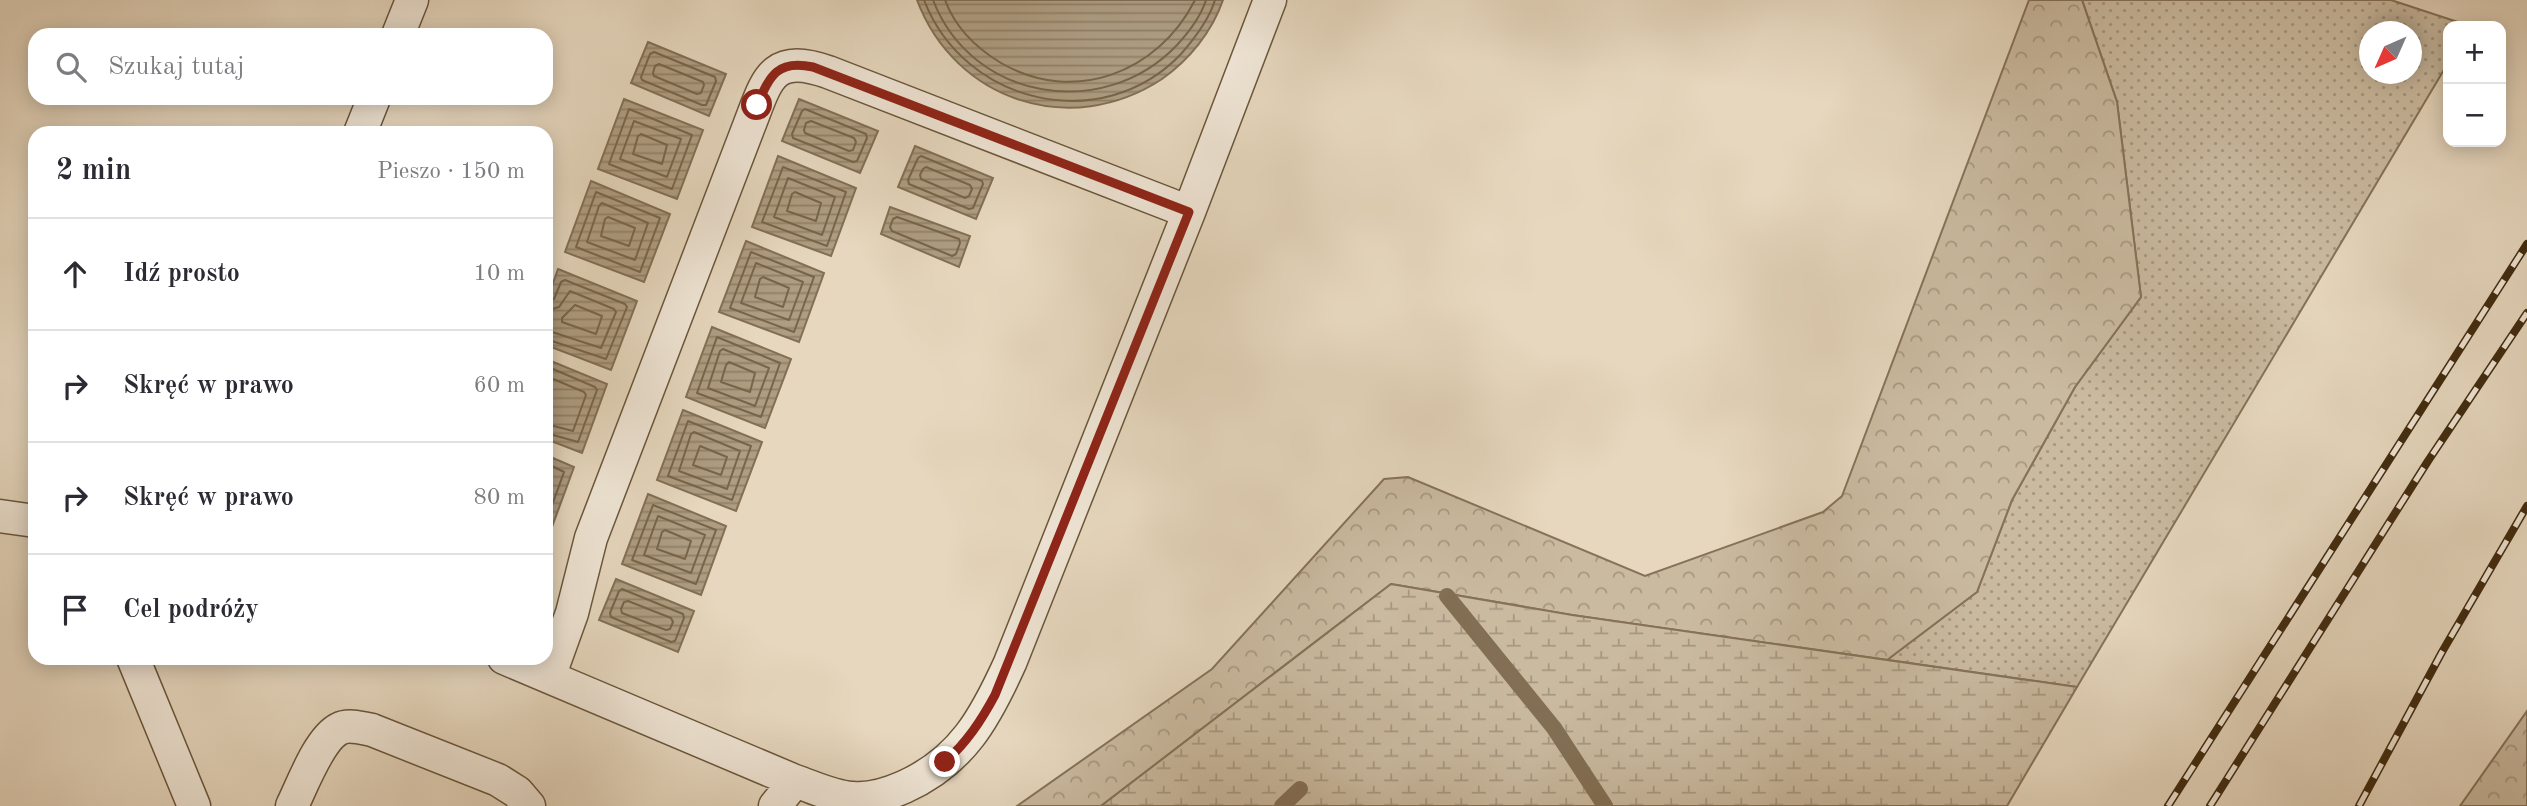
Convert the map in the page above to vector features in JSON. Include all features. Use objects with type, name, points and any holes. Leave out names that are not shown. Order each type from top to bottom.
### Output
[{"type":"lane","points":[[401,28],[412,0]]},
{"type":"lane","points":[[521,665],[795,780],[851,799],[884,796],[916,781],[945,762],[965,744],[982,721],[1010,663],[1270,0]]},
{"type":"lane","points":[[549,677],[576,601],[591,538],[744,139],[765,88],[772,75],[783,66],[798,64],[828,72],[1189,212]]},
{"type":"lane","points":[[363,126],[371,105]]},
{"type":"lane","points":[[0,516],[28,520]]},
{"type":"lane","points":[[136,665],[194,806]]},
{"type":"lane","points":[[292,806],[328,736],[341,727],[355,727],[372,730],[498,780],[517,792],[529,806]]},
{"type":"lane","points":[[775,806],[795,780]]},
{"type":"green space","points":[[2029,0],[2082,0],[2117,102],[2141,297],[2075,387],[2012,500],[1977,592],[1887,660],[1572,615],[1391,584],[1101,806],[1017,806],[1212,669],[1384,479],[1408,477],[1645,576],[1823,512],[1842,496]]},
{"type":"green space","points":[[2082,0],[2391,0],[2455,21],[2443,21],[2443,71],[2077,687],[1887,660],[1977,592],[2012,500],[2075,387],[2141,297],[2117,102]]},
{"type":"green space","points":[[1391,584],[1572,615],[2077,687],[2007,806],[1101,806]]},
{"type":"green space","points":[[2527,711],[2527,806],[2460,806]]},
{"type":"water","points":[[917,0],[1223,0],[1213,23],[1198,44],[1162,79],[1127,97],[1091,106],[1055,107],[1020,100],[987,85],[959,63],[935,35]]},
{"type":"water","points":[[648,42],[726,74],[709,116],[631,83]]},
{"type":"water","points":[[624,99],[703,130],[677,199],[598,169]]},
{"type":"water","points":[[799,99],[878,131],[860,173],[782,141]]},
{"type":"water","points":[[915,146],[993,178],[976,219],[898,187]]},
{"type":"water","points":[[778,156],[856,188],[831,256],[752,227]]},
{"type":"water","points":[[591,181],[670,214],[644,282],[565,252]]},
{"type":"water","points":[[890,207],[970,236],[959,267],[881,234]]},
{"type":"water","points":[[746,241],[824,273],[799,342],[719,312]]},
{"type":"water","points":[[558,269],[637,301],[611,370],[553,348],[553,283]]},
{"type":"water","points":[[712,327],[791,359],[765,428],[686,397]]},
{"type":"water","points":[[553,362],[607,384],[582,453],[553,442]]},
{"type":"water","points":[[683,410],[762,442],[736,511],[657,480]]},
{"type":"water","points":[[553,458],[574,467],[553,524]]},
{"type":"water","points":[[648,494],[726,526],[701,595],[622,564]]},
{"type":"water","points":[[616,579],[694,611],[678,652],[599,620]]},
{"type":"waterway","points":[[1447,596],[1554,728],[1605,806]]},
{"type":"waterway","points":[[1282,806],[1300,789]]},
{"type":"railway","points":[[2168,806],[2527,244]]},
{"type":"railway","points":[[2210,806],[2428,461],[2527,313]]},
{"type":"railway","points":[[2359,806],[2442,652],[2527,506]]},
{"type":"route","points":[[757,105],[772,75],[783,66],[798,64],[813,67],[1189,212],[1010,663],[982,721],[965,744],[945,762]]}]
